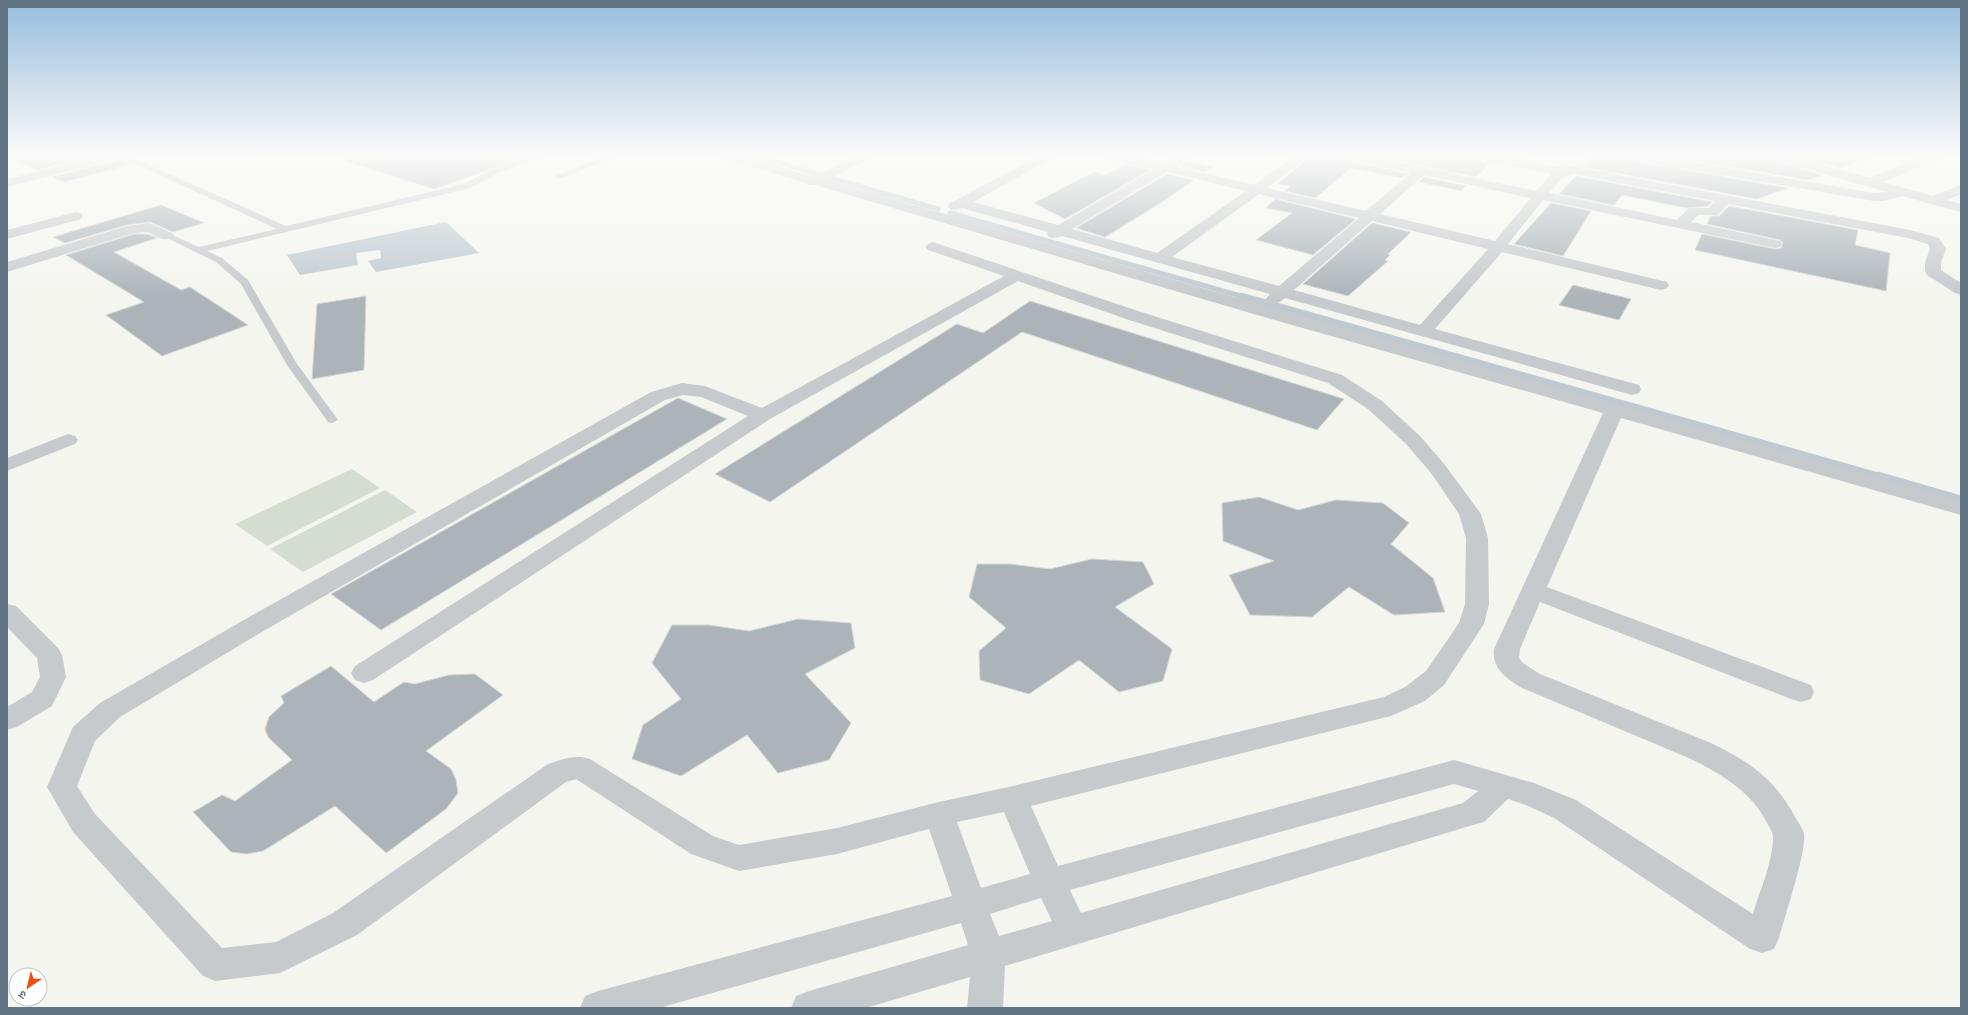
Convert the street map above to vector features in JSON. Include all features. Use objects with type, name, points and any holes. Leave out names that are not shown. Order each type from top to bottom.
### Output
[{"type":"street","points":[[889,203],[1035,245],[1271,303],[1423,332],[1632,389]]},
{"type":"street","points":[[934,216],[960,203]]},
{"type":"street","points":[[962,203],[1160,258],[1271,303],[1616,409],[1961,508]]},
{"type":"street","points":[[1035,245],[1107,203]]},
{"type":"street","points":[[1160,258],[1238,203]]},
{"type":"street","points":[[1315,203],[1661,285]]},
{"type":"street","points":[[1271,303],[1384,203]]},
{"type":"street","points":[[1423,332],[1534,203]]},
{"type":"street","points":[[1581,203],[1775,244]]},
{"type":"street","points":[[1681,224],[1694,211],[1713,212],[1721,203]]},
{"type":"street","points":[[1754,203],[1910,234],[1934,241],[1938,249],[1933,262],[1933,272],[1961,290]]},
{"type":"street","points":[[1830,218],[1836,210],[1832,203]]},
{"type":"street","points":[[1942,203],[1961,208]]},
{"type":"street","points":[[7,235],[76,216]]},
{"type":"street","points":[[7,267],[132,229],[149,227],[167,236]]},
{"type":"street","points":[[763,415],[705,392],[682,389],[658,396],[265,619],[110,710],[83,735],[62,787],[84,823],[215,965],[280,957],[345,924],[558,772],[580,768],[610,785],[702,845],[739,858],[837,841],[939,814],[1013,798],[1391,706],[1415,694],[1436,678],[1471,624],[1477,604],[1477,538],[1470,514],[1438,469],[1414,440],[1375,405],[1335,379],[1194,335],[933,247]]},
{"type":"street","points":[[364,673],[763,415],[1016,276]]},
{"type":"street","points":[[598,1008],[930,918],[970,904],[1049,882],[1454,772],[1534,796],[1565,809],[1762,938],[1785,860],[1789,835],[1775,808],[1754,783],[1727,764],[1642,726],[1551,691],[1531,681],[1514,670],[1506,659],[1507,650],[1616,409]]},
{"type":"street","points":[[7,465],[68,440]]},
{"type":"street","points":[[1534,590],[1801,692]]},
{"type":"street","points":[[7,612],[49,655],[53,677],[42,699],[7,720]]},
{"type":"street","points":[[809,1008],[1473,813],[1502,787]]},
{"type":"street","points":[[1013,798],[1049,882],[1073,931]]},
{"type":"street","points":[[939,814],[989,956],[985,1008]]},
{"type":"lane","points":[[230,203],[285,229]]},
{"type":"lane","points":[[198,250],[393,203]]},
{"type":"lane","points":[[167,236],[219,260],[245,282],[292,364],[332,420]]},
{"type":"shaded area","points":[[446,222],[479,253],[376,272],[368,261],[381,258],[380,250],[356,253],[358,265],[300,275],[287,255]]},
{"type":"shaded area","points":[[352,469],[380,488],[267,546],[235,524]]},
{"type":"shaded area","points":[[385,490],[417,512],[303,572],[270,549]]},
{"type":"building","points":[[1035,203],[1092,203],[1065,219]]},
{"type":"building","points":[[1118,203],[1160,203],[1105,237],[1076,228]]},
{"type":"building","points":[[1271,203],[1293,203],[1356,219],[1313,255],[1256,240],[1292,213],[1266,208]]},
{"type":"building","points":[[1551,203],[1591,211],[1563,256],[1514,244]]},
{"type":"building","points":[[1664,203],[1711,203],[1708,206],[1687,208]]},
{"type":"building","points":[[161,205],[204,223],[173,232],[150,222],[127,225],[65,243],[53,237]]},
{"type":"building","points":[[1729,206],[1858,230],[1855,245],[1890,253],[1886,291],[1695,250],[1702,234],[1775,249],[1781,248],[1783,243],[1780,240],[1707,224],[1711,216],[1719,216]]},
{"type":"building","points":[[1372,223],[1411,232],[1388,254],[1390,255],[1385,260],[1388,261],[1348,296],[1303,284]]},
{"type":"building","points":[[134,234],[147,234],[157,238],[114,252],[181,290],[190,287],[248,325],[162,356],[106,315],[144,302],[66,255]]},
{"type":"building","points":[[1573,285],[1631,299],[1619,320],[1559,305]]},
{"type":"building","points":[[366,296],[364,370],[312,379],[317,304]]},
{"type":"building","points":[[1030,301],[1344,399],[1317,430],[1022,332],[770,502],[715,474],[957,324],[983,333]]},
{"type":"building","points":[[678,398],[727,419],[381,630],[331,594]]},
{"type":"building","points":[[1259,497],[1298,510],[1336,500],[1383,503],[1409,523],[1391,544],[1433,578],[1445,612],[1394,615],[1349,587],[1312,617],[1250,615],[1229,575],[1274,561],[1223,541],[1222,503]]},
{"type":"building","points":[[1092,559],[1143,562],[1154,584],[1115,607],[1172,649],[1163,681],[1119,692],[1079,660],[1029,694],[980,680],[979,651],[1006,628],[969,597],[977,564],[1010,564],[1050,569]]},
{"type":"building","points":[[798,619],[851,623],[855,648],[805,674],[851,723],[829,760],[778,773],[747,735],[681,776],[632,759],[643,725],[681,699],[652,663],[672,625],[709,625],[749,631]]},
{"type":"building","points":[[331,666],[374,702],[404,682],[415,684],[449,675],[475,674],[503,695],[426,751],[451,769],[456,780],[458,793],[446,809],[386,853],[335,806],[263,851],[247,854],[231,852],[193,812],[222,795],[235,801],[292,760],[268,737],[265,729],[269,717],[284,703],[281,696]]},
{"type":"waterway","points":[[918,203],[938,209]]},
{"type":"waterway","points":[[950,213],[1244,297]]},
{"type":"waterway","points":[[1241,296],[1882,477]]},
{"type":"waterway","points":[[1878,476],[1961,500]]}]
